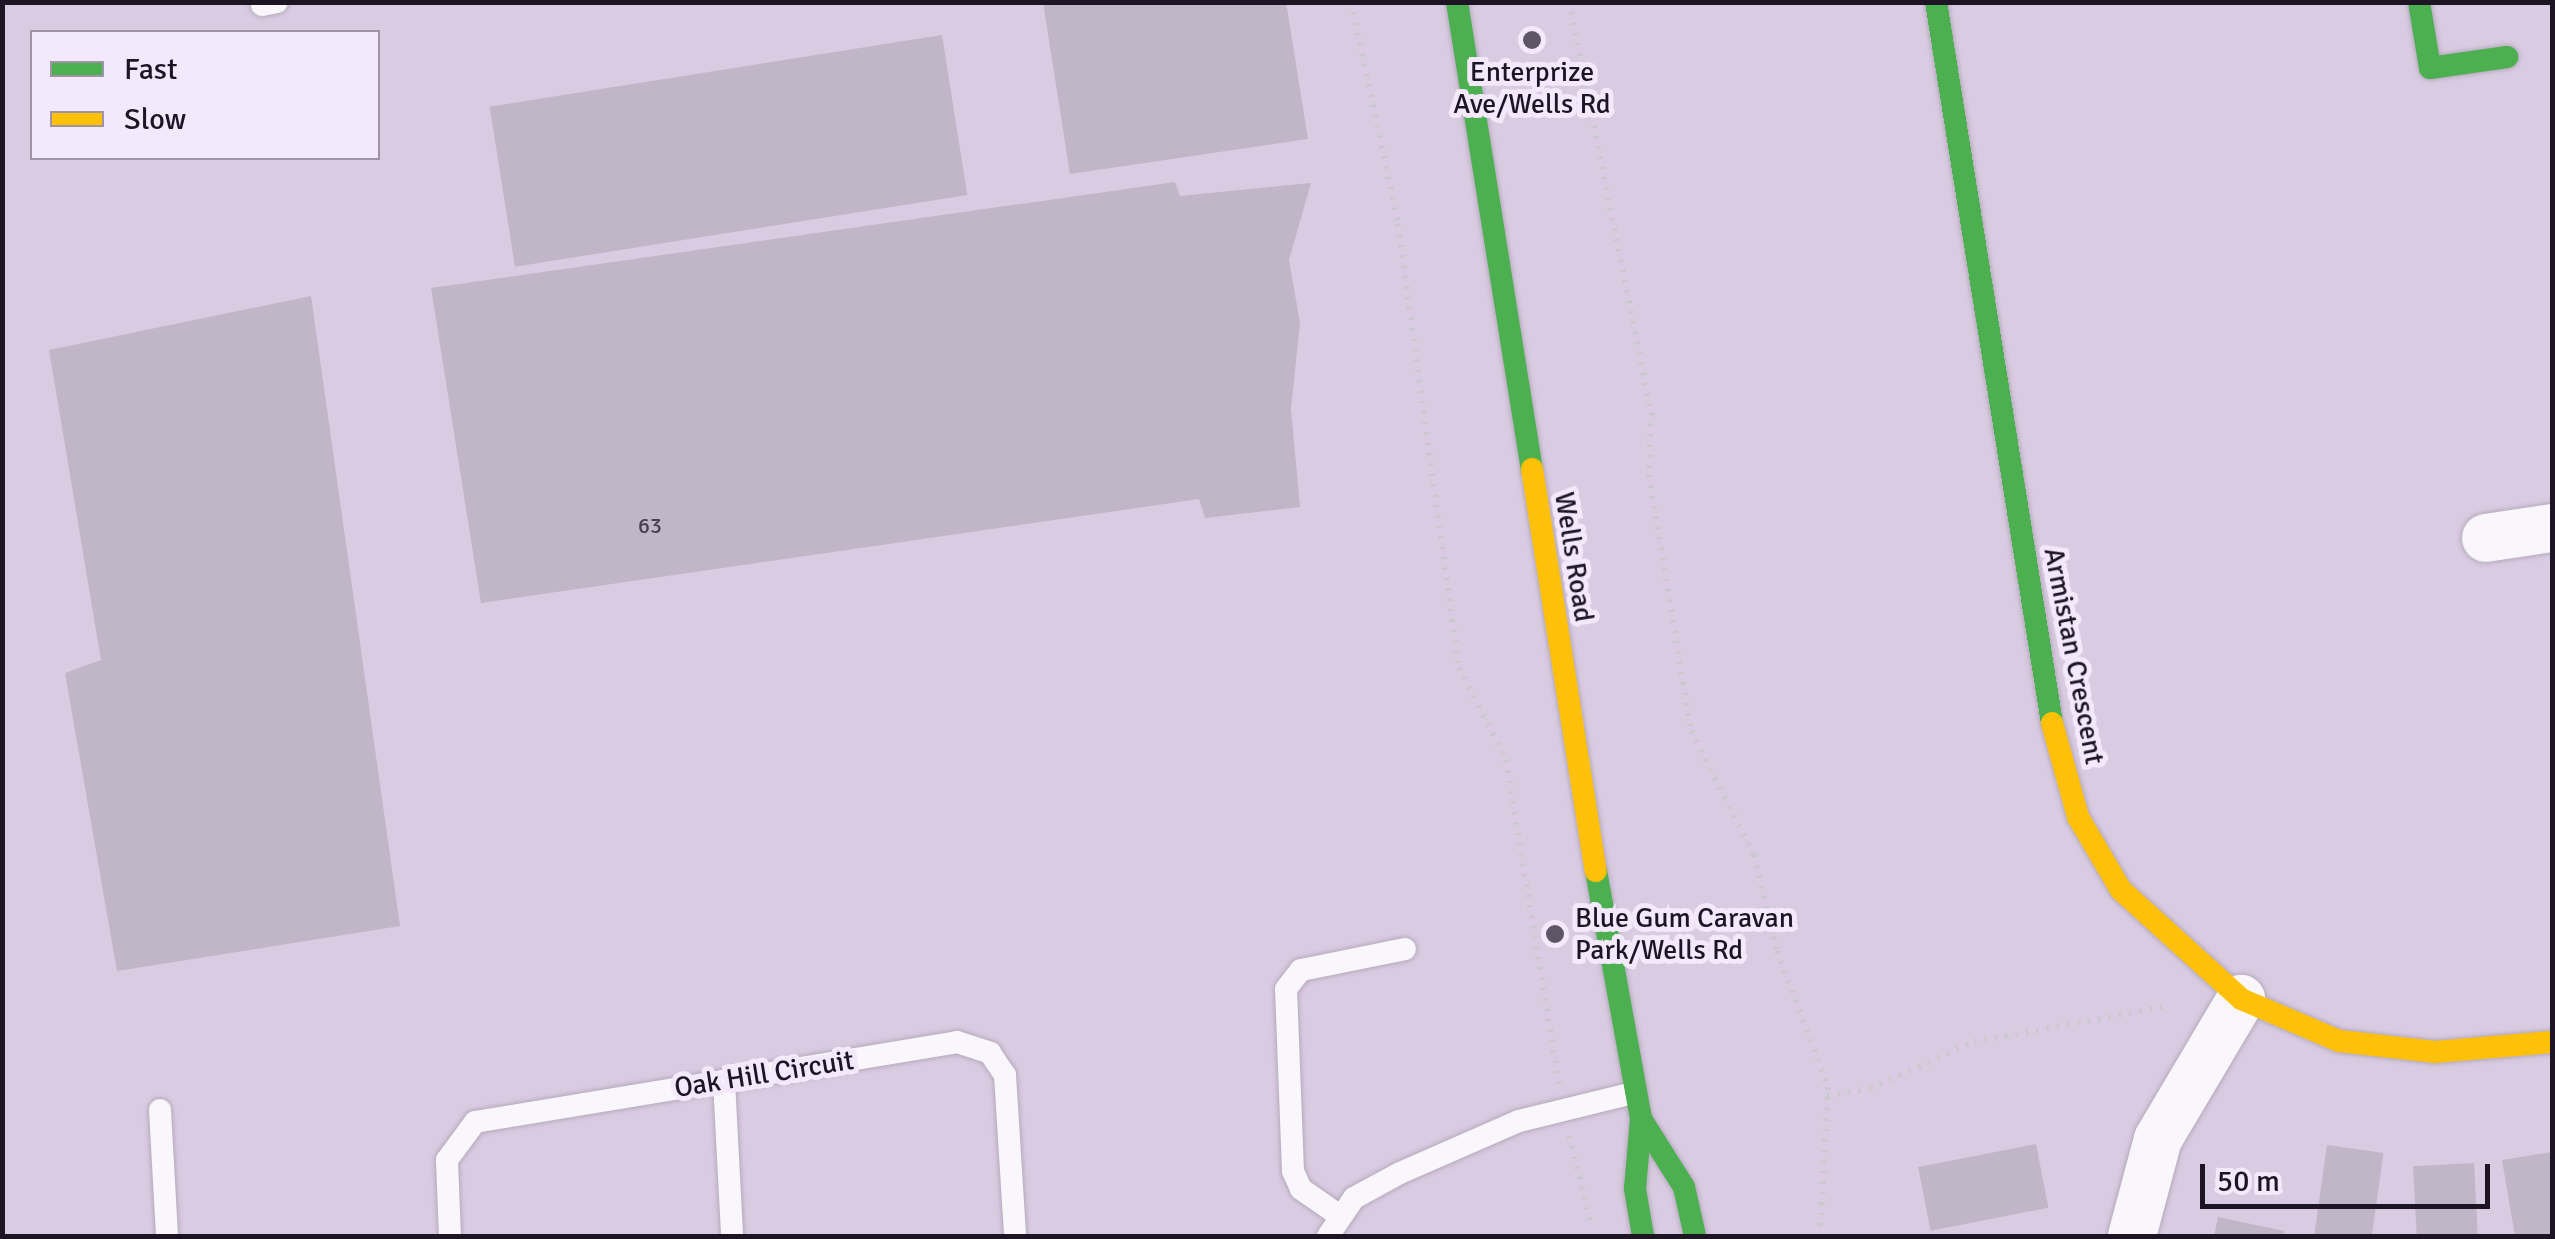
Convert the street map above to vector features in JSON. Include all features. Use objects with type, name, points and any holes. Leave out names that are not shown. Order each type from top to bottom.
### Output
[{"type":"street","name":"Wells Road","points":[[1457,2],[1633,1093],[1641,1120],[1684,1187],[1695,1236]]},
{"type":"street","name":"Armistan Crescent","points":[[1936,2],[2054,742],[2078,817],[2121,890],[2241,999],[2339,1041],[2435,1052],[2552,1042]]},
{"type":"street","points":[[2420,2],[2430,68],[2506,57]]},
{"type":"street","points":[[2486,538],[2552,528]]},
{"type":"street","points":[[2132,1236],[2158,1139],[2241,999]]},
{"type":"street","name":"Wells Road","points":[[1641,1120],[1634,1189],[1643,1236]]},
{"type":"lane","points":[[1337,1214],[1302,1189],[1294,1171],[1286,989],[1300,970],[1405,949]]},
{"type":"lane","name":"Oak Hill Circuit","points":[[450,1236],[446,1160],[474,1122],[944,1043],[979,1047],[1005,1075],[1015,1236]]},
{"type":"lane","points":[[724,1081],[732,1236]]},
{"type":"lane","points":[[1328,1236],[1337,1214],[1400,1173],[1563,1108],[1633,1093]]},
{"type":"lane","points":[[160,1110],[167,1236]]},
{"type":"path","points":[[1351,2],[1398,224],[1458,668],[1506,760],[1563,1108],[1593,1236]]},
{"type":"path","points":[[1569,2],[1651,413],[1649,475],[1691,731],[1754,855],[1827,1096],[1820,1236]]},
{"type":"path","points":[[1827,1096],[1870,1088],[1958,1046],[2169,1006]]},
{"type":"building","points":[[1043,2],[1286,2],[1308,139],[1070,174]]},
{"type":"building","points":[[942,35],[967,195],[515,267],[490,107]]},
{"type":"building","points":[[1175,182],[1180,196],[1311,183],[1289,260],[1300,323],[1291,409],[1300,507],[1205,518],[1199,499],[481,603],[431,288]]},
{"type":"building","points":[[311,296],[400,926],[117,971],[65,673],[101,660],[49,350]]},
{"type":"building","points":[[2036,1144],[2048,1208],[1931,1231],[1918,1167]]},
{"type":"building","points":[[2327,1145],[2383,1153],[2372,1236],[2314,1236]]},
{"type":"building","points":[[2552,1152],[2552,1236],[2515,1236],[2502,1160]]},
{"type":"building","points":[[2474,1163],[2478,1236],[2417,1236],[2413,1166]]},
{"type":"building","points":[[2218,1217],[2284,1231],[2283,1236],[2214,1236]]},
{"type":"traffic: fast","points":[[1457,2],[1532,469]]},
{"type":"traffic: fast","points":[[1936,2],[2052,723]]},
{"type":"traffic: fast","points":[[2419,2],[2430,68],[2507,57]]},
{"type":"traffic: fast","points":[[1596,871],[1641,1119],[1684,1187],[1695,1236]]},
{"type":"traffic: fast","points":[[1641,1119],[1635,1189],[1643,1236]]},
{"type":"traffic: slow","points":[[1532,469],[1596,871]]},
{"type":"traffic: slow","points":[[2052,723],[2078,817],[2121,890],[2241,999],[2339,1041],[2435,1052],[2552,1042]]},
{"type":"place","name":"Enterprize Ave/Wells Rd","points":[[1532,40]]},
{"type":"place","name":"Blue Gum Caravan Park/Wells Rd","points":[[1555,934]]}]
